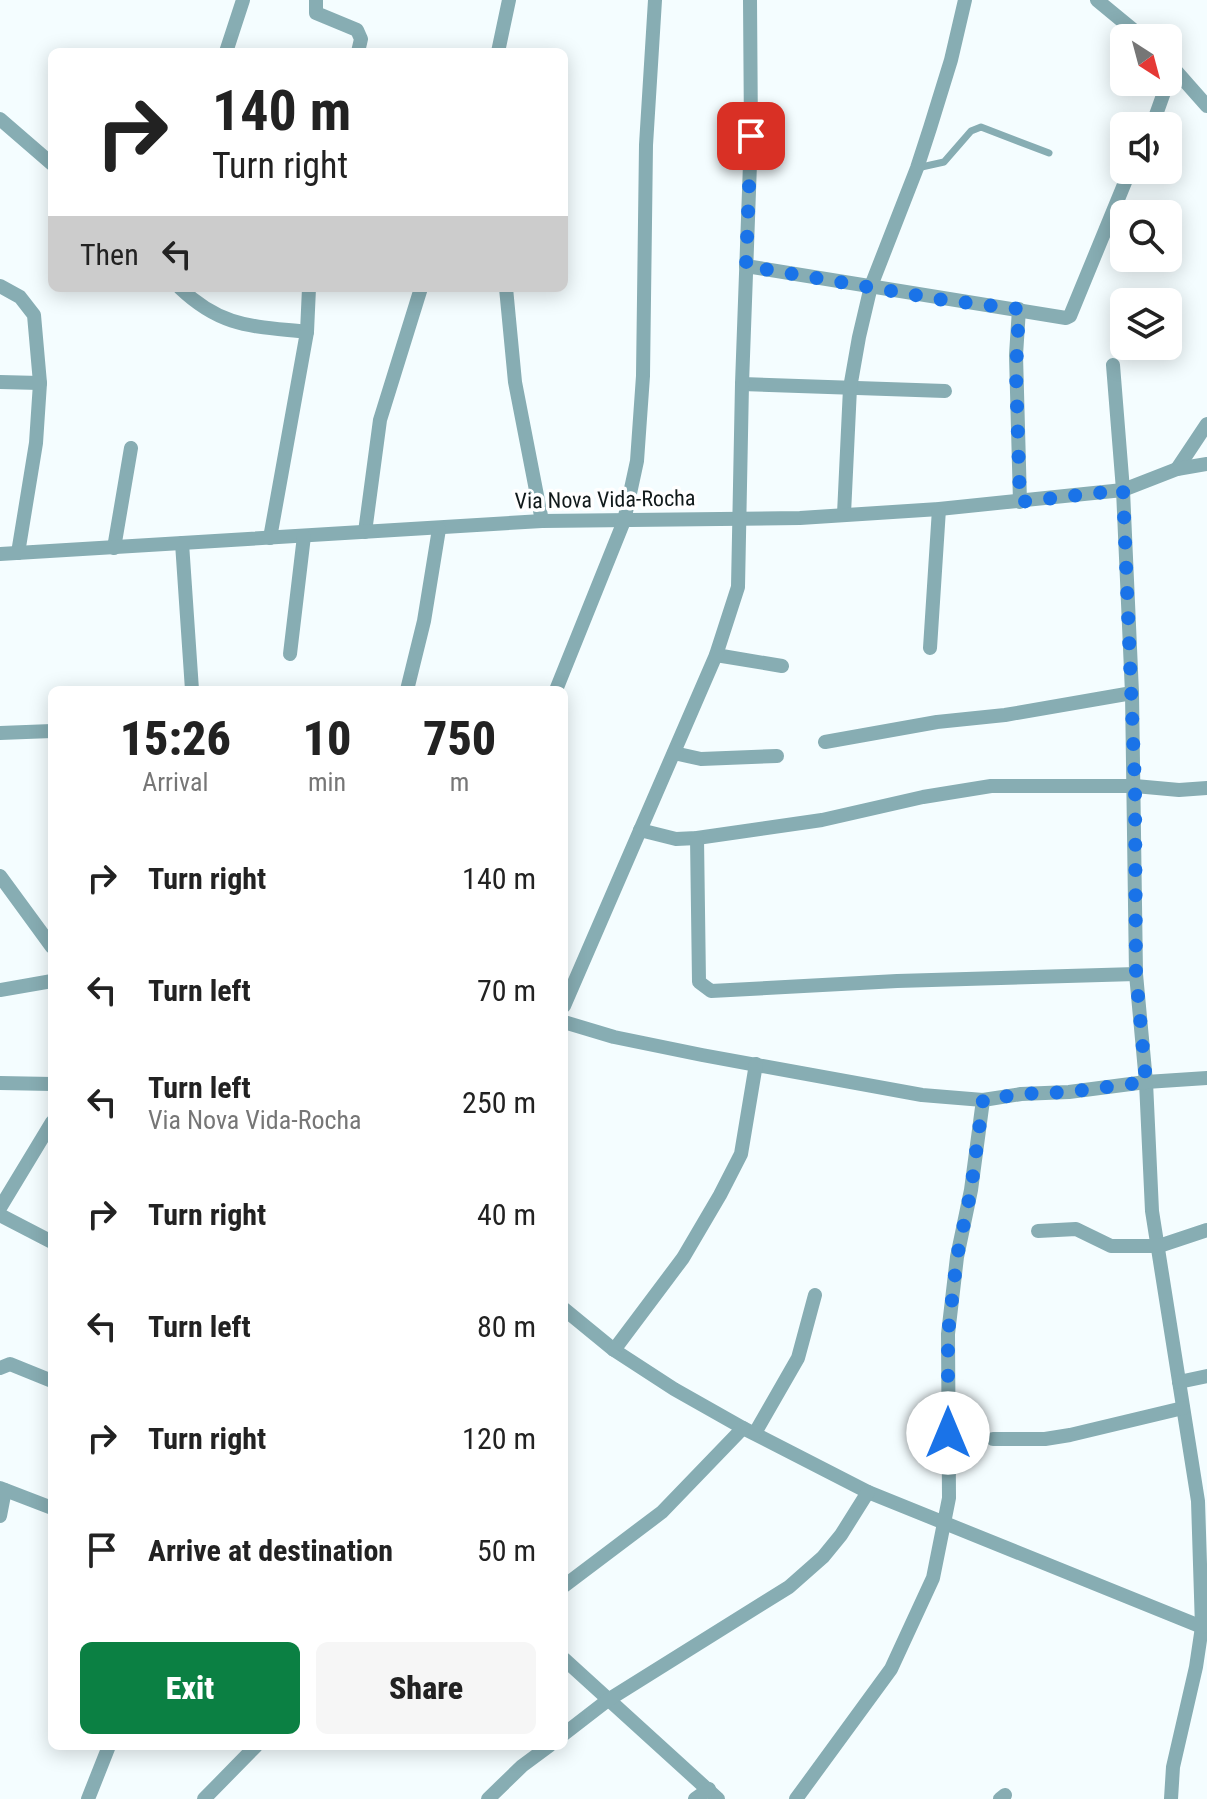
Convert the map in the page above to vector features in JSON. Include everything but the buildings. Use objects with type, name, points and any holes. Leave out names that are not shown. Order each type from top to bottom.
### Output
[{"type":"street","points":[[227,48],[243,0]]},
{"type":"street","points":[[316,0],[316,13],[357,30],[361,39],[359,48]]},
{"type":"street","points":[[499,48],[509,0]]},
{"type":"street","points":[[558,686],[624,521],[637,461],[646,145],[655,0]]},
{"type":"street","points":[[568,997],[716,655],[738,587],[751,136],[750,0]]},
{"type":"street","points":[[844,514],[850,388],[871,286],[917,168],[951,60],[965,0]]},
{"type":"street","points":[[1097,0],[1126,24]]},
{"type":"street","points":[[1182,78],[1207,106]]},
{"type":"street","points":[[0,119],[48,161]]},
{"type":"street","points":[[746,266],[1066,318],[1070,316],[1124,184]]},
{"type":"street","points":[[0,286],[20,297],[34,315],[40,383],[36,443],[18,553]]},
{"type":"street","points":[[185,292],[209,312],[230,322],[307,332]]},
{"type":"street","points":[[270,538],[307,332],[309,292]]},
{"type":"street","points":[[365,532],[380,420],[420,292]]},
{"type":"street","points":[[506,292],[515,382],[542,521]]},
{"type":"street","points":[[1019,309],[1016,367],[1020,502]]},
{"type":"street","points":[[1113,365],[1123,490],[1132,693],[1136,974],[1146,1082],[1152,1211],[1183,1408],[1202,1501],[1202,1627],[1173,1767],[1171,1799]]},
{"type":"street","points":[[0,382],[40,383]]},
{"type":"street","points":[[742,384],[945,391]]},
{"type":"street","points":[[1177,469],[1207,424]]},
{"type":"street","points":[[114,548],[131,448]]},
{"type":"street","name":"Via Nova Vida-Rocha","points":[[0,554],[542,521],[741,519],[939,509],[1123,490],[1177,469],[1205,469]]},
{"type":"street","points":[[930,648],[939,509]]},
{"type":"street","points":[[408,686],[424,621],[439,529]]},
{"type":"street","points":[[290,654],[304,536]]},
{"type":"street","points":[[182,543],[192,686]]},
{"type":"street","points":[[716,655],[782,666]]},
{"type":"street","points":[[825,742],[1132,693]]},
{"type":"street","points":[[0,733],[48,731]]},
{"type":"street","points":[[674,753],[701,759],[777,756]]},
{"type":"street","points":[[640,830],[676,839],[697,838],[822,820],[991,786],[1207,788]]},
{"type":"street","points":[[697,838],[699,982],[711,991],[897,981],[1136,974]]},
{"type":"street","points":[[0,876],[48,942]]},
{"type":"street","points":[[0,990],[48,982]]},
{"type":"street","points":[[568,1023],[614,1037],[922,1095],[983,1100],[1207,1078]]},
{"type":"street","points":[[614,1350],[683,1258],[741,1154],[756,1064]]},
{"type":"street","points":[[0,1083],[48,1084]]},
{"type":"street","points":[[796,1799],[891,1669],[933,1578],[949,1498],[948,1334],[957,1257],[971,1190],[983,1100]]},
{"type":"street","points":[[0,1208],[48,1129]]},
{"type":"street","points":[[0,1215],[48,1240]]},
{"type":"street","points":[[1038,1231],[1076,1229],[1111,1246],[1159,1246],[1207,1230]]},
{"type":"street","points":[[568,1583],[662,1512],[749,1431],[798,1358],[815,1295]]},
{"type":"street","points":[[568,1312],[614,1350],[674,1389],[868,1492],[1202,1627]]},
{"type":"street","points":[[0,1368],[10,1364],[48,1379]]},
{"type":"street","points":[[1179,1382],[1207,1376]]},
{"type":"street","points":[[993,1439],[1045,1439],[1070,1435],[1183,1408]]},
{"type":"street","points":[[0,1516],[2,1489],[48,1502]]},
{"type":"street","points":[[568,1731],[608,1700],[789,1587],[823,1557],[868,1492]]},
{"type":"street","points":[[568,1663],[714,1794]]},
{"type":"street","points":[[92,1797],[108,1750]]},
{"type":"street","points":[[204,1799],[252,1750]]},
{"type":"street","points":[[488,1799],[544,1750]]},
{"type":"street","points":[[695,1799],[714,1794]]},
{"type":"lane","points":[[917,168],[944,162],[971,131],[981,127],[1049,153]]},
{"type":"route","points":[[751,136],[746,266],[944,300],[1019,309],[1016,373],[1020,502],[1123,490],[1135,786],[1136,974],[1146,1082],[983,1100],[971,1190],[957,1257],[948,1334],[948,1433]]}]
